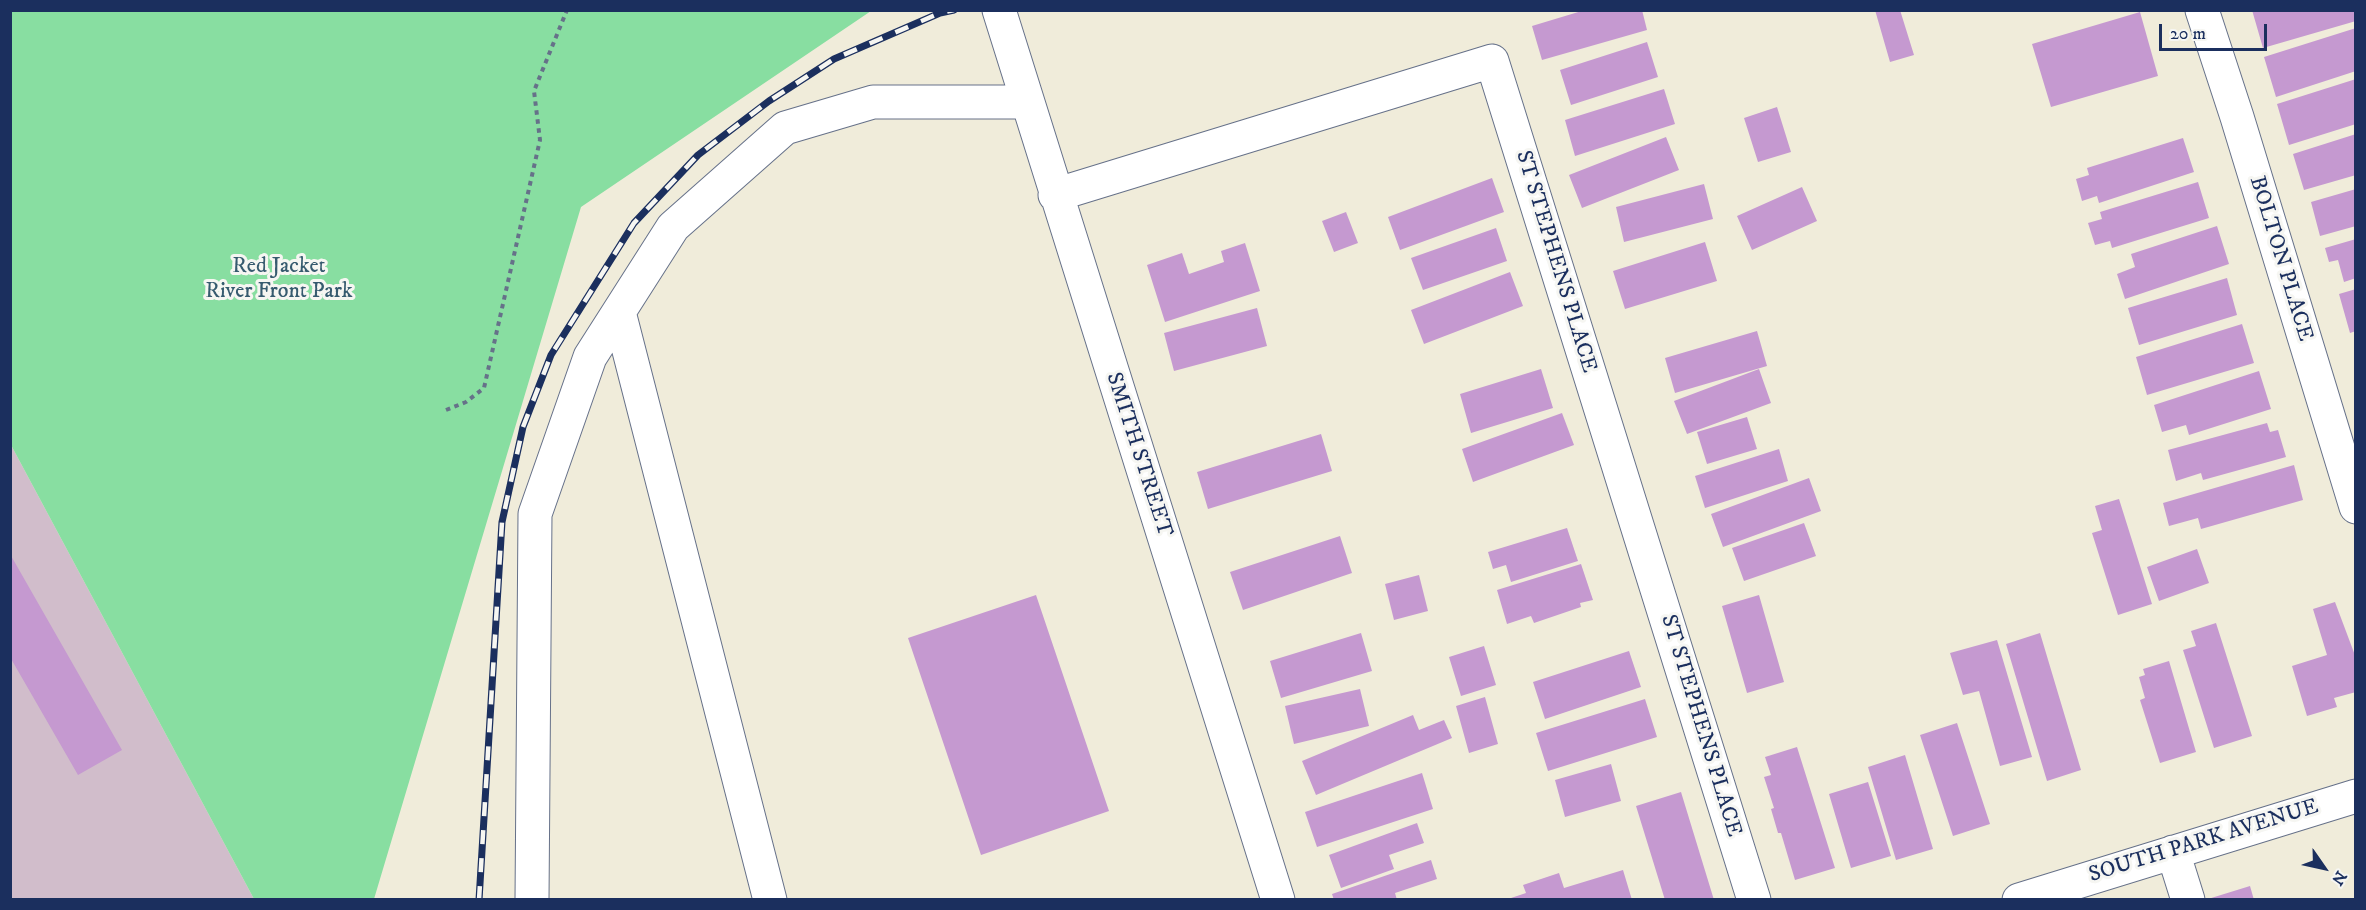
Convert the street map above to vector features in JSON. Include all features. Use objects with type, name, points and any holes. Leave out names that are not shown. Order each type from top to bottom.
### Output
[{"type":"street","name":"SMITH STREET","points":[[999,10],[1278,900]]},
{"type":"street","name":"BOLTON PLACE","points":[[2202,10],[2237,117],[2355,507]]},
{"type":"street","name":"ST STEPHENS PLACE","points":[[1056,195],[1492,61],[1754,900]]},
{"type":"street","points":[[532,900],[535,514],[590,357],[673,227],[785,128],[873,102],[1027,102]]},
{"type":"street","points":[[619,312],[770,900]]},
{"type":"street","name":"SOUTH PARK AVENUE","points":[[2019,900],[2355,796]]},
{"type":"street","points":[[2173,852],[2187,900]]},
{"type":"path","points":[[446,410],[466,402],[484,388],[540,140],[534,91],[567,10]]},
{"type":"shaded area","points":[[11,445],[254,899],[11,899]]},
{"type":"green space","name":"Red Jacket River Front Park","points":[[10,11],[871,11],[581,207],[374,899],[254,899],[11,445]]},
{"type":"building","points":[[1585,10],[1642,10],[1647,30],[1542,60],[1532,26]]},
{"type":"building","points":[[1875,10],[1900,10],[1914,55],[1890,62]]},
{"type":"building","points":[[2252,10],[2356,10],[2356,21],[2263,48]]},
{"type":"building","points":[[2140,12],[2158,76],[2051,107],[2032,44]]},
{"type":"building","points":[[2356,28],[2356,71],[2276,97],[2264,57]]},
{"type":"building","points":[[1647,42],[1658,77],[1571,105],[1560,70]]},
{"type":"building","points":[[2356,79],[2356,124],[2289,145],[2277,104]]},
{"type":"building","points":[[1664,89],[1675,124],[1575,156],[1565,120]]},
{"type":"building","points":[[1777,107],[1791,152],[1758,162],[1744,118]]},
{"type":"building","points":[[2356,134],[2356,175],[2304,190],[2293,154]]},
{"type":"building","points":[[1666,137],[1679,170],[1582,208],[1569,175]]},
{"type":"building","points":[[2183,138],[2194,172],[2099,203],[2097,196],[2082,201],[2076,179],[2089,175],[2087,168]]},
{"type":"building","points":[[1492,178],[1504,212],[1400,250],[1388,217]]},
{"type":"building","points":[[2198,182],[2209,218],[2112,248],[2110,241],[2095,245],[2088,223],[2102,219],[2100,212]]},
{"type":"building","points":[[1704,184],[1713,219],[1624,242],[1616,207]]},
{"type":"building","points":[[1802,187],[1817,221],[1752,250],[1737,216]]},
{"type":"building","points":[[2356,189],[2356,226],[2320,236],[2311,202]]},
{"type":"building","points":[[1346,212],[1358,243],[1334,252],[1322,221]]},
{"type":"building","points":[[2217,226],[2229,264],[2125,299],[2117,274],[2135,267],[2131,254]]},
{"type":"building","points":[[1496,228],[1507,261],[1423,290],[1411,258]]},
{"type":"building","points":[[2356,239],[2356,278],[2344,282],[2338,260],[2329,262],[2325,248]]},
{"type":"building","points":[[1705,242],[1717,281],[1625,309],[1613,271]]},
{"type":"building","points":[[1245,243],[1260,291],[1165,322],[1147,265],[1182,253],[1189,274],[1224,262],[1221,251]]},
{"type":"building","points":[[1510,272],[1523,306],[1424,344],[1411,310]]},
{"type":"building","points":[[2227,278],[2237,315],[2139,345],[2128,308]]},
{"type":"building","points":[[2356,289],[2356,331],[2350,333],[2339,294]]},
{"type":"building","points":[[1257,308],[1267,346],[1174,371],[1164,333]]},
{"type":"building","points":[[2242,324],[2254,363],[2147,395],[2136,357]]},
{"type":"building","points":[[1757,331],[1767,366],[1675,393],[1665,358]]},
{"type":"building","points":[[1541,369],[1553,408],[1471,433],[1460,394]]},
{"type":"building","points":[[1759,369],[1771,403],[1687,434],[1674,401]]},
{"type":"building","points":[[2259,371],[2271,409],[2189,435],[2186,425],[2162,432],[2154,405]]},
{"type":"building","points":[[1562,413],[1574,445],[1473,482],[1462,449]]},
{"type":"building","points":[[1747,417],[1757,449],[1707,464],[1697,432]]},
{"type":"building","points":[[2267,423],[2270,432],[2278,430],[2286,457],[2203,480],[2201,473],[2176,481],[2168,450]]},
{"type":"building","points":[[1321,434],[1332,471],[1208,509],[1197,472]]},
{"type":"building","points":[[1779,449],[1788,481],[1705,508],[1695,476]]},
{"type":"building","points":[[2294,465],[2303,500],[2201,529],[2198,518],[2169,526],[2163,503]]},
{"type":"building","points":[[1809,478],[1821,511],[1723,547],[1711,514]]},
{"type":"building","points":[[2119,499],[2152,604],[2118,615],[2092,533],[2102,530],[2095,506]]},
{"type":"building","points":[[1804,523],[1816,556],[1744,581],[1732,548]]},
{"type":"building","points":[[1567,528],[1578,561],[1511,582],[1506,565],[1493,569],[1488,552]]},
{"type":"building","points":[[1340,536],[1352,573],[1243,610],[1230,572]]},
{"type":"building","points":[[2197,549],[2209,583],[2159,601],[2147,567]]},
{"type":"building","points":[[10,554],[122,750],[78,775],[10,657]]},
{"type":"building","points":[[1581,564],[1593,600],[1580,603],[1581,607],[1534,623],[1531,616],[1507,624],[1497,590]]},
{"type":"building","points":[[1419,575],[1428,611],[1394,620],[1385,584]]},
{"type":"building","points":[[1036,595],[1109,811],[981,855],[908,638]]},
{"type":"building","points":[[1759,595],[1784,682],[1747,693],[1722,606]]},
{"type":"building","points":[[2335,602],[2356,658],[2356,692],[2334,698],[2337,707],[2307,716],[2292,666],[2327,655],[2313,609]]},
{"type":"building","points":[[2216,623],[2252,736],[2214,748],[2183,650],[2196,646],[2191,631]]},
{"type":"building","points":[[1361,633],[1372,671],[1281,698],[1270,661]]},
{"type":"building","points":[[2040,633],[2081,770],[2047,781],[2006,644]]},
{"type":"building","points":[[1997,640],[2032,757],[2000,766],[1979,691],[1963,695],[1950,653]]},
{"type":"building","points":[[1484,646],[1496,685],[1461,696],[1449,657]]},
{"type":"building","points":[[1629,651],[1641,687],[1545,719],[1533,682]]},
{"type":"building","points":[[2169,661],[2196,752],[2160,763],[2140,700],[2145,698],[2139,677],[2145,675],[2143,669]]},
{"type":"building","points":[[1360,689],[1369,726],[1294,744],[1285,706]]},
{"type":"building","points":[[1485,697],[1498,744],[1469,753],[1456,706]]},
{"type":"building","points":[[1645,699],[1657,737],[1548,771],[1536,733]]},
{"type":"building","points":[[1413,715],[1419,730],[1444,720],[1452,738],[1316,795],[1302,761]]},
{"type":"building","points":[[1957,723],[1990,824],[1953,836],[1920,735]]},
{"type":"building","points":[[1797,747],[1835,868],[1795,880],[1781,833],[1778,833],[1771,809],[1774,808],[1764,777],[1771,775],[1765,757]]},
{"type":"building","points":[[1905,755],[1933,849],[1896,860],[1868,767]]},
{"type":"building","points":[[1611,764],[1621,801],[1565,817],[1555,780]]},
{"type":"building","points":[[1422,773],[1433,809],[1317,847],[1305,812]]},
{"type":"building","points":[[1868,782],[1891,856],[1851,868],[1829,794]]},
{"type":"building","points":[[1681,792],[1714,900],[1665,900],[1636,806]]},
{"type":"building","points":[[1417,823],[1424,843],[1389,855],[1394,869],[1341,888],[1329,855]]},
{"type":"building","points":[[1431,860],[1437,879],[1395,893],[1397,900],[1334,900],[1332,894]]},
{"type":"building","points":[[1623,870],[1632,900],[1505,900],[1526,893],[1523,885],[1559,873],[1564,888]]},
{"type":"building","points":[[2250,886],[2254,900],[2208,900],[2208,899]]},
{"type":"railway","points":[[479,900],[502,522],[523,427],[551,355],[634,223],[698,155],[769,101],[834,59],[940,13],[954,10]]}]
